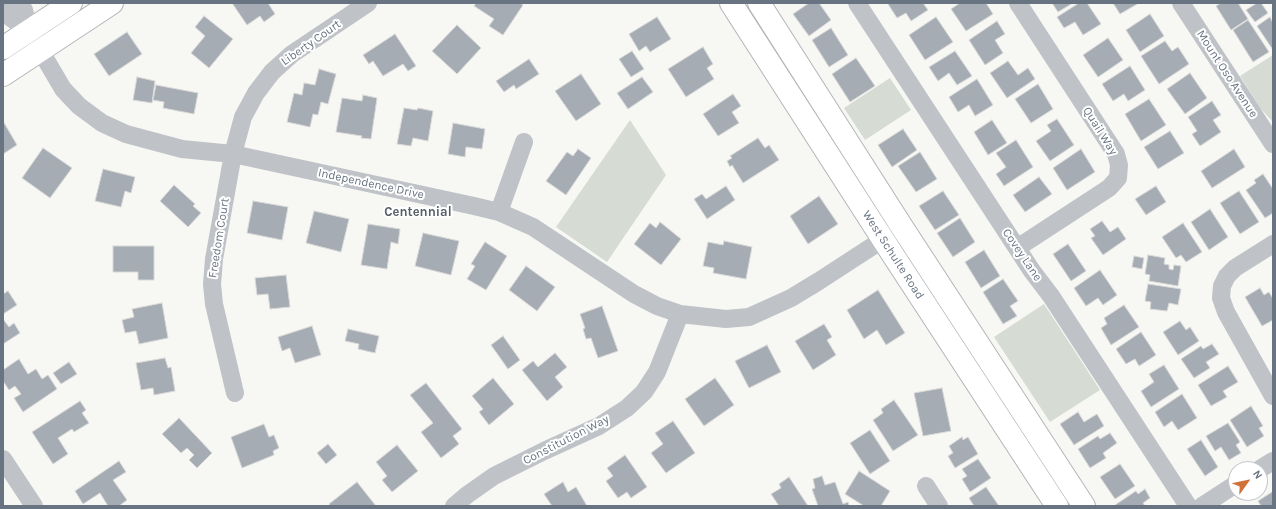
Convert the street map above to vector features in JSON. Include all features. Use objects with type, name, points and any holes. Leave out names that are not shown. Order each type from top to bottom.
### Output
[{"type":"main road","points":[[3,48],[71,3]]},
{"type":"main road","points":[[3,75],[112,3]]},
{"type":"main road","name":"West Schulte Road","points":[[731,3],[1057,506]]},
{"type":"main road","name":"West Schulte Road","points":[[763,4],[902,227],[1084,506]]},
{"type":"street","points":[[19,3],[24,10],[29,31]]},
{"type":"street","name":"Liberty Court","points":[[233,154],[243,117],[256,93],[272,72],[292,54],[368,3]]},
{"type":"street","name":"Covey Lane","points":[[857,3],[1188,506]]},
{"type":"street","name":"Quail Way","points":[[1017,248],[1109,188],[1118,178],[1120,164],[1116,154],[1018,3]]},
{"type":"street","name":"Mount Oso Avenue","points":[[1181,3],[1273,144]]},
{"type":"street","points":[[3,5],[11,18],[29,31]]},
{"type":"street","name":"Independence Drive","points":[[29,31],[63,89],[79,106],[102,123],[126,134],[182,149],[233,154],[499,212],[533,227],[634,294],[657,306],[680,314],[726,319],[749,316],[791,298],[902,227]]},
{"type":"street","points":[[499,212],[524,142]]},
{"type":"street","name":"Freedom Court","points":[[233,154],[214,258],[212,284],[214,304],[235,392]]},
{"type":"street","points":[[1273,244],[1235,268],[1227,276],[1222,286],[1221,298],[1226,312],[1273,396]]},
{"type":"street","name":"Constitution Way","points":[[454,506],[494,476],[599,426],[627,408],[644,392],[657,372],[680,314]]},
{"type":"street","points":[[3,459],[34,506]]},
{"type":"street","points":[[926,486],[939,506]]},
{"type":"street","points":[[1202,506],[1228,489]]},
{"type":"shaded area","points":[[1273,55],[1273,122],[1260,108],[1240,76]]},
{"type":"shaded area","points":[[890,78],[911,110],[865,140],[844,108]]},
{"type":"shaded area","points":[[630,120],[666,175],[607,262],[556,227]]},
{"type":"shaded area","points":[[1044,304],[1100,390],[1050,422],[994,337]]},
{"type":"building","points":[[232,3],[268,3],[275,14],[264,22],[260,16],[247,25]]},
{"type":"building","points":[[476,3],[520,3],[523,5],[503,35],[489,26],[494,19],[474,6]]},
{"type":"building","points":[[809,3],[819,3],[831,20],[809,36],[793,14]]},
{"type":"building","points":[[923,3],[928,10],[911,21],[906,13],[897,18],[888,4]]},
{"type":"building","points":[[960,3],[986,3],[993,14],[966,31],[951,9]]},
{"type":"building","points":[[1052,3],[1073,3],[1058,12]]},
{"type":"building","points":[[1079,3],[1087,3],[1101,24],[1083,35],[1075,22],[1064,28],[1057,17]]},
{"type":"building","points":[[1113,3],[1139,3],[1120,14]]},
{"type":"building","points":[[1221,3],[1238,3],[1248,19],[1231,30],[1216,6]]},
{"type":"building","points":[[1257,3],[1261,3],[1268,13],[1255,22],[1246,10]]},
{"type":"building","points":[[1150,14],[1164,36],[1140,52],[1126,30]]},
{"type":"building","points":[[204,16],[233,39],[209,68],[191,53],[205,36],[195,27]]},
{"type":"building","points":[[657,17],[671,39],[650,52],[646,46],[639,51],[629,34]]},
{"type":"building","points":[[936,17],[953,42],[925,60],[909,35]]},
{"type":"building","points":[[1270,17],[1273,23],[1273,50],[1257,26]]},
{"type":"building","points":[[1248,20],[1269,52],[1253,62],[1233,30]]},
{"type":"building","points":[[997,21],[1005,34],[995,40],[1003,53],[985,65],[969,40]]},
{"type":"building","points":[[457,25],[481,48],[457,74],[432,51]]},
{"type":"building","points":[[831,28],[848,55],[829,67],[812,40]]},
{"type":"building","points":[[127,32],[142,54],[109,76],[94,54]]},
{"type":"building","points":[[395,34],[416,66],[408,71],[403,64],[383,76],[373,61],[369,64],[363,55]]},
{"type":"building","points":[[1108,38],[1123,60],[1098,77],[1083,55]]},
{"type":"building","points":[[1165,41],[1172,51],[1178,47],[1189,64],[1159,84],[1141,56]]},
{"type":"building","points":[[703,47],[713,64],[707,68],[714,79],[686,97],[668,69]]},
{"type":"building","points":[[632,51],[644,69],[631,77],[619,59]]},
{"type":"building","points":[[955,51],[972,76],[957,85],[949,73],[938,81],[929,67]]},
{"type":"building","points":[[856,58],[875,86],[850,102],[832,74]]},
{"type":"building","points":[[529,59],[539,74],[516,89],[514,85],[504,92],[496,81]]},
{"type":"building","points":[[1008,61],[1018,75],[1028,68],[1035,79],[1007,98],[990,73]]},
{"type":"building","points":[[1130,66],[1145,90],[1128,101],[1124,94],[1113,101],[1102,84]]},
{"type":"building","points":[[319,69],[336,74],[328,104],[321,102],[318,115],[313,114],[310,127],[287,122],[294,93],[302,95],[304,83],[315,85]]},
{"type":"building","points":[[1190,73],[1207,98],[1185,114],[1167,89]]},
{"type":"building","points":[[581,74],[601,104],[576,121],[555,91]]},
{"type":"building","points":[[137,77],[155,81],[152,103],[133,100]]},
{"type":"building","points":[[642,77],[653,92],[628,109],[617,93]]},
{"type":"building","points":[[977,79],[993,105],[975,116],[969,105],[958,112],[949,97]]},
{"type":"building","points":[[1038,84],[1053,109],[1031,123],[1015,99]]},
{"type":"building","points":[[156,85],[198,93],[194,114],[163,108],[164,102],[153,100]]},
{"type":"building","points":[[733,94],[741,106],[732,112],[739,123],[718,136],[703,114]]},
{"type":"building","points":[[363,95],[377,98],[371,139],[336,132],[342,98],[362,101]]},
{"type":"building","points":[[1149,99],[1166,125],[1141,141],[1125,114]]},
{"type":"building","points":[[1212,101],[1221,115],[1213,120],[1221,132],[1200,146],[1192,134],[1197,131],[1188,117]]},
{"type":"building","points":[[404,108],[417,110],[418,108],[433,111],[428,141],[413,138],[411,146],[397,144]]},
{"type":"building","points":[[1057,119],[1074,145],[1050,161],[1036,141],[1051,131],[1047,125]]},
{"type":"building","points":[[992,120],[1007,143],[988,155],[974,132]]},
{"type":"building","points":[[3,121],[17,145],[3,154]]},
{"type":"building","points":[[453,123],[485,129],[482,149],[466,147],[465,157],[448,154]]},
{"type":"building","points":[[903,129],[917,150],[892,167],[878,145]]},
{"type":"building","points":[[1170,131],[1184,153],[1158,169],[1144,147]]},
{"type":"building","points":[[758,138],[765,148],[769,145],[779,160],[743,183],[732,165],[730,167],[727,161],[732,158],[730,156]]},
{"type":"building","points":[[1016,140],[1033,167],[1004,186],[996,174],[1006,167],[996,153]]},
{"type":"building","points":[[43,148],[72,168],[50,198],[22,178]]},
{"type":"building","points":[[578,149],[591,158],[566,195],[546,181],[567,152],[573,156]]},
{"type":"building","points":[[1081,149],[1095,172],[1067,190],[1053,168]]},
{"type":"building","points":[[1234,149],[1245,167],[1212,188],[1201,171]]},
{"type":"building","points":[[920,152],[937,179],[916,192],[898,166]]},
{"type":"building","points":[[103,169],[135,177],[131,193],[125,191],[121,207],[95,201]]},
{"type":"building","points":[[1263,174],[1273,189],[1273,213],[1265,218],[1246,190],[1256,183],[1254,180]]},
{"type":"building","points":[[1039,177],[1052,194],[1025,212],[1013,195]]},
{"type":"building","points":[[174,185],[195,204],[193,206],[201,213],[188,227],[160,201]]},
{"type":"building","points":[[726,186],[735,200],[707,219],[694,199],[702,194],[706,199]]},
{"type":"building","points":[[1156,186],[1166,202],[1146,215],[1135,199]]},
{"type":"building","points":[[943,191],[959,215],[935,230],[919,206]]},
{"type":"building","points":[[1239,191],[1259,222],[1240,234],[1220,203]]},
{"type":"building","points":[[819,196],[838,224],[808,244],[790,216]]},
{"type":"building","points":[[253,201],[288,207],[282,240],[247,233]]},
{"type":"building","points":[[1210,209],[1228,237],[1209,250],[1191,222]]},
{"type":"building","points":[[314,211],[349,219],[341,252],[306,243]]},
{"type":"building","points":[[960,218],[975,242],[953,257],[937,233]]},
{"type":"building","points":[[1102,221],[1110,232],[1118,227],[1126,239],[1103,255],[1091,238],[1095,236],[1090,229]]},
{"type":"building","points":[[660,222],[681,239],[661,265],[634,244],[650,223],[656,228]]},
{"type":"building","points":[[1183,223],[1202,252],[1186,262],[1181,255],[1176,258],[1162,237]]},
{"type":"building","points":[[368,224],[400,229],[398,244],[391,242],[387,269],[361,265]]},
{"type":"building","points":[[423,233],[459,241],[451,275],[415,266]]},
{"type":"building","points":[[724,241],[752,247],[746,279],[713,273],[714,268],[703,266],[708,242],[723,245]]},
{"type":"building","points":[[485,242],[507,256],[486,290],[467,279],[475,266],[471,264]]},
{"type":"building","points":[[1068,244],[1086,271],[1071,281],[1053,254]]},
{"type":"building","points":[[113,246],[154,246],[154,280],[138,280],[138,272],[113,272]]},
{"type":"building","points":[[984,250],[1000,276],[981,288],[965,262]]},
{"type":"building","points":[[1148,255],[1165,258],[1164,264],[1169,265],[1169,269],[1173,270],[1174,265],[1181,266],[1178,286],[1149,281],[1150,275],[1145,274]]},
{"type":"building","points":[[1134,256],[1144,258],[1142,269],[1132,267]]},
{"type":"building","points":[[526,266],[555,287],[537,311],[509,290]]},
{"type":"building","points":[[1100,270],[1117,295],[1103,305],[1098,298],[1086,306],[1074,288]]},
{"type":"building","points":[[286,275],[290,307],[270,309],[268,294],[257,295],[255,278]]},
{"type":"building","points":[[1003,279],[1018,301],[1010,306],[1017,316],[1003,324],[983,292]]},
{"type":"building","points":[[1148,284],[1181,289],[1178,305],[1169,303],[1167,311],[1150,309],[1151,302],[1145,301]]},
{"type":"building","points":[[1260,288],[1264,295],[1269,292],[1273,299],[1273,320],[1262,326],[1245,297]]},
{"type":"building","points":[[878,290],[905,333],[886,345],[877,330],[864,339],[847,310]]},
{"type":"building","points":[[8,291],[17,305],[3,314],[3,294]]},
{"type":"building","points":[[162,303],[168,338],[139,344],[136,331],[125,333],[122,320],[134,317],[132,309]]},
{"type":"building","points":[[1124,305],[1139,327],[1111,345],[1101,328],[1107,324],[1104,318]]},
{"type":"building","points":[[602,306],[618,351],[598,358],[591,338],[586,339],[583,329],[585,328],[580,314]]},
{"type":"building","points":[[3,319],[9,327],[14,323],[20,333],[3,344]]},
{"type":"building","points":[[1180,321],[1186,330],[1190,327],[1199,341],[1178,355],[1163,332]]},
{"type":"building","points":[[824,324],[832,337],[827,340],[836,355],[813,370],[795,341]]},
{"type":"building","points":[[312,326],[321,355],[295,363],[290,348],[282,351],[278,337]]},
{"type":"building","points":[[348,329],[379,336],[375,353],[358,349],[359,344],[345,341]]},
{"type":"building","points":[[1141,332],[1156,355],[1139,366],[1135,359],[1126,364],[1116,349]]},
{"type":"building","points":[[503,336],[520,360],[508,369],[491,345]]},
{"type":"building","points":[[1212,344],[1219,354],[1206,362],[1210,368],[1194,378],[1181,359],[1201,346],[1203,349]]},
{"type":"building","points":[[767,345],[781,372],[749,388],[735,361]]},
{"type":"building","points":[[555,353],[567,367],[555,377],[563,387],[547,401],[522,370],[533,361],[538,367]]},
{"type":"building","points":[[165,358],[168,368],[171,367],[175,391],[154,395],[153,388],[141,390],[136,363]]},
{"type":"building","points":[[19,359],[28,374],[36,369],[42,379],[48,375],[57,389],[23,412],[14,398],[21,394],[15,386],[9,390],[3,381],[3,370]]},
{"type":"building","points":[[69,362],[77,374],[61,384],[53,373]]},
{"type":"building","points":[[1164,365],[1179,389],[1151,407],[1141,391],[1154,382],[1149,374]]},
{"type":"building","points":[[1228,366],[1238,382],[1223,391],[1227,397],[1211,406],[1198,385]]},
{"type":"building","points":[[493,378],[514,404],[489,425],[479,412],[483,409],[472,396]]},
{"type":"building","points":[[715,378],[734,405],[704,426],[685,399]]},
{"type":"building","points":[[426,383],[462,429],[453,436],[459,444],[441,458],[421,432],[433,423],[410,395]]},
{"type":"building","points":[[942,388],[951,431],[923,436],[914,393]]},
{"type":"building","points":[[1182,394],[1197,418],[1178,430],[1172,421],[1164,427],[1155,412]]},
{"type":"building","points":[[894,400],[918,435],[893,451],[873,420],[883,413],[881,409]]},
{"type":"building","points":[[80,401],[86,410],[82,413],[89,423],[74,432],[72,429],[58,438],[68,454],[53,464],[32,432]]},
{"type":"building","points":[[1251,406],[1263,426],[1259,428],[1264,436],[1247,447],[1230,420]]},
{"type":"building","points":[[1078,412],[1084,422],[1097,414],[1104,426],[1074,445],[1060,424]]},
{"type":"building","points":[[179,418],[212,453],[197,468],[189,460],[194,455],[187,448],[181,453],[162,434]]},
{"type":"building","points":[[673,421],[695,453],[666,473],[651,453],[663,444],[655,433]]},
{"type":"building","points":[[1228,423],[1240,442],[1236,445],[1241,453],[1229,460],[1221,447],[1215,451],[1206,436]]},
{"type":"building","points":[[264,424],[269,437],[274,435],[279,448],[273,451],[274,455],[242,468],[231,437]]},
{"type":"building","points":[[870,430],[890,461],[870,474],[850,443]]},
{"type":"building","points":[[1110,433],[1117,443],[1103,453],[1106,458],[1090,468],[1078,449],[1098,436],[1100,439]]},
{"type":"building","points":[[962,437],[963,440],[968,437],[978,454],[955,468],[948,456],[953,453],[949,446]]},
{"type":"building","points":[[1201,440],[1218,467],[1205,476],[1187,449]]},
{"type":"building","points":[[328,444],[337,455],[326,464],[317,453]]},
{"type":"building","points":[[397,445],[418,471],[392,492],[382,480],[387,476],[376,462]]},
{"type":"building","points":[[625,455],[647,487],[631,498],[627,492],[618,498],[606,481],[613,476],[607,468]]},
{"type":"building","points":[[978,459],[991,478],[970,492],[962,479],[967,476],[962,469]]},
{"type":"building","points":[[119,461],[126,472],[113,480],[127,500],[119,506],[108,506],[100,493],[83,504],[75,491]]},
{"type":"building","points":[[1120,464],[1135,486],[1115,499],[1100,477]]},
{"type":"building","points":[[859,471],[890,491],[881,506],[864,506],[845,494]]},
{"type":"building","points":[[822,476],[825,485],[835,482],[843,504],[848,502],[849,506],[818,506],[812,489],[815,488],[813,479]]},
{"type":"building","points":[[789,477],[808,506],[779,506],[771,494],[781,488],[779,484]]},
{"type":"building","points":[[357,482],[376,506],[330,506],[329,504]]},
{"type":"building","points":[[563,482],[568,492],[576,487],[587,506],[552,506],[544,494]]},
{"type":"building","points":[[986,487],[999,506],[974,506],[969,498]]},
{"type":"building","points":[[1145,489],[1150,498],[1143,503],[1145,506],[1115,506],[1136,491],[1138,494]]},
{"type":"building","points":[[1272,492],[1273,494],[1273,506],[1261,506],[1258,501],[1268,501],[1268,495]]},
{"type":"district","name":"Centennial","points":[[418,212]]}]
